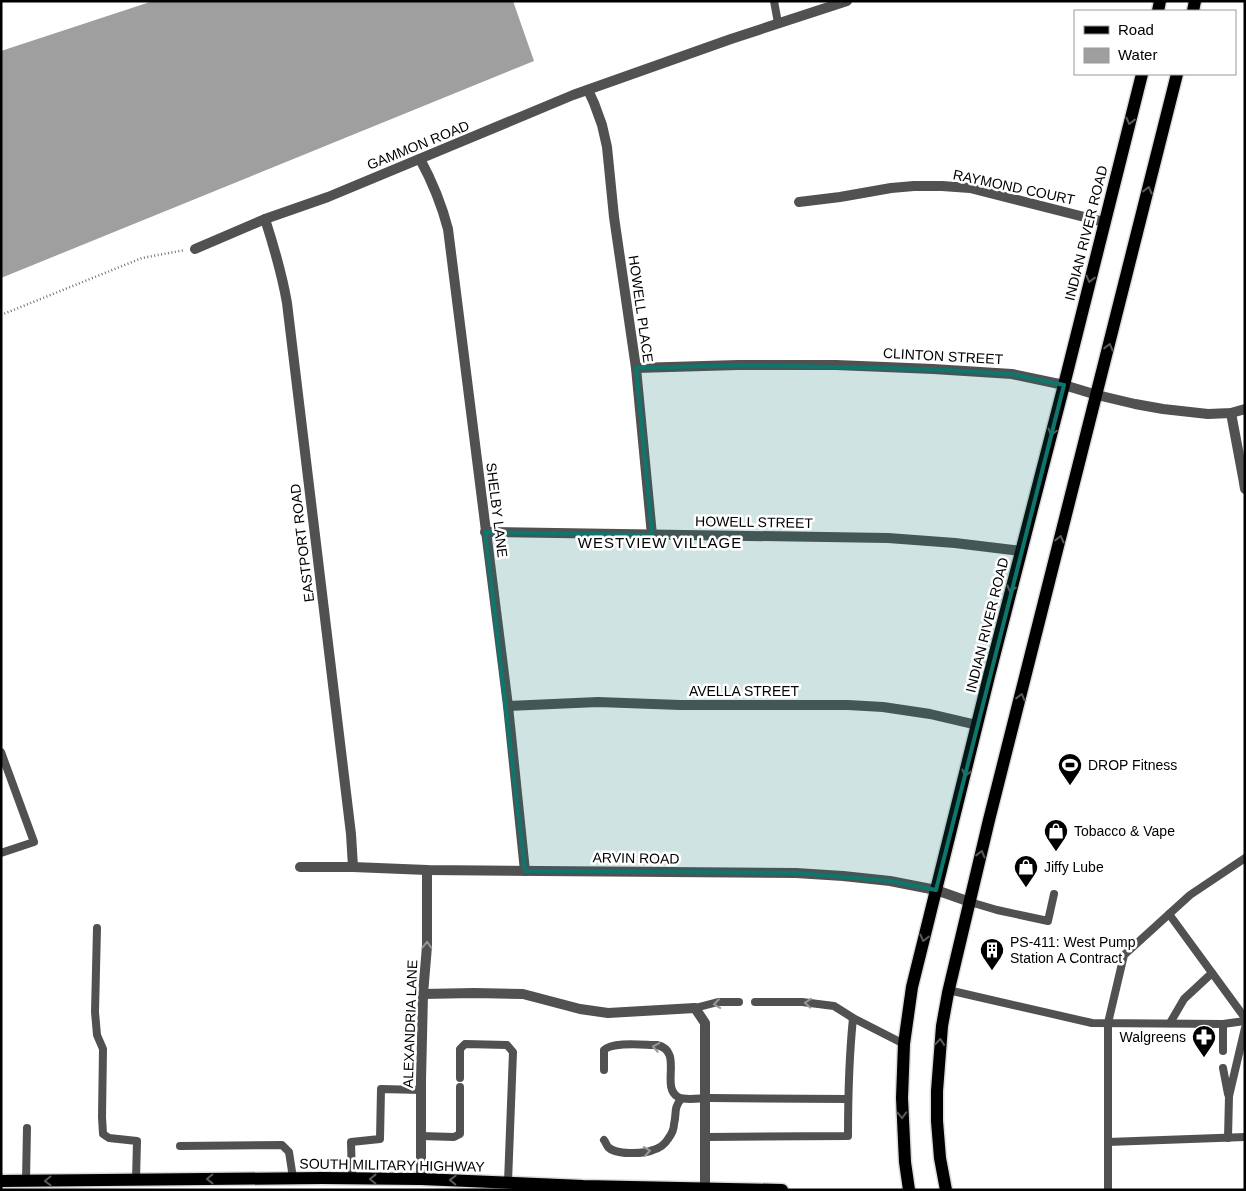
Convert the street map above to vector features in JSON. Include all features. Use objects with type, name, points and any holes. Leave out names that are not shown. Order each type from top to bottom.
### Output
[{"type":"main road","name":"INDIAN RIVER ROAD","points":[[909,1190],[905,1162],[902,1067],[912,987],[1142,75]]},
{"type":"main road","points":[[946,1190],[938,1140],[937,1084],[942,1026],[948,990],[1177,75]]},
{"type":"main road","name":"SOUTH MILITARY HIGHWAY","points":[[1,1181],[26,1185],[136,1180],[352,1178],[584,1186],[782,1190]]},
{"type":"street","name":"GAMMON ROAD","points":[[195,249],[264,219],[328,197],[588,90],[731,38],[847,1]]},
{"type":"street","name":"HOWELL PLACE","points":[[588,90],[602,125],[607,148],[614,217],[636,368],[652,534]]},
{"type":"street","name":"SHELBY LANE","points":[[420,159],[432,181],[448,229],[508,706],[525,871]]},
{"type":"street","name":"RAYMOND COURT","points":[[799,202],[898,187],[942,186],[970,188],[1104,222]]},
{"type":"street","name":"EASTPORT ROAD","points":[[264,219],[274,244],[287,303],[352,834],[353,867]]},
{"type":"street","name":"CLINTON STREET","points":[[636,368],[836,365],[1012,374],[1162,409],[1208,414],[1231,413],[1245,409]]},
{"type":"street","points":[[1231,413],[1245,489]]},
{"type":"street","name":"HOWELL STREET","points":[[485,532],[888,538],[1021,551]]},
{"type":"street","name":"AVELLA STREET","points":[[508,706],[598,702],[680,705],[883,706],[978,725]]},
{"type":"street","name":"ARVIN ROAD","points":[[300,867],[843,876],[890,881],[936,890],[970,902]]},
{"type":"street","name":"ALEXANDRIA LANE","points":[[421,1179],[421,1090],[423,994],[427,946],[427,870]]},
{"type":"street","points":[[423,994],[474,992],[523,994],[580,1009],[608,1013],[695,1008],[705,1023],[705,1188]]},
{"type":"lane","points":[[774,1],[778,23]]},
{"type":"lane","points":[[1,752],[34,842],[1,853]]},
{"type":"lane","points":[[1108,1190],[1108,1023],[1124,955],[1190,895],[1245,858]]},
{"type":"lane","points":[[970,902],[1048,921],[1054,894]]},
{"type":"lane","points":[[948,990],[1092,1023],[1223,1024],[1245,1019],[1169,914]]},
{"type":"lane","points":[[97,928],[95,1012],[97,1035],[103,1049],[103,1134],[109,1138],[137,1141],[136,1180]]},
{"type":"lane","points":[[1170,1023],[1184,999],[1212,973]]},
{"type":"lane","points":[[695,1008],[718,1002],[739,1002]]},
{"type":"lane","points":[[755,1002],[802,1002],[834,1006],[904,1044]]},
{"type":"lane","points":[[705,1137],[848,1136],[850,1054],[854,1018]]},
{"type":"lane","points":[[1223,1024],[1223,1051]]},
{"type":"lane","points":[[1228,1138],[1229,1096],[1245,1028]]},
{"type":"lane","points":[[460,1078],[460,1049],[465,1044],[507,1045],[513,1052],[508,1182]]},
{"type":"lane","points":[[604,1070],[604,1050],[606,1047],[613,1045],[657,1045],[663,1046],[667,1050],[671,1059],[671,1085],[675,1096],[681,1099],[848,1099]]},
{"type":"lane","points":[[1223,1068],[1229,1096]]},
{"type":"lane","points":[[421,1136],[454,1137],[460,1134],[460,1087]]},
{"type":"lane","points":[[352,1178],[351,1142],[380,1139],[381,1089],[421,1090]]},
{"type":"lane","points":[[604,1140],[607,1146],[615,1151],[623,1152],[645,1152],[662,1146],[669,1138],[674,1125],[675,1109],[681,1099]]},
{"type":"lane","points":[[26,1185],[27,1128]]},
{"type":"lane","points":[[1108,1142],[1245,1137]]},
{"type":"lane","points":[[180,1146],[282,1145],[289,1152],[293,1178]]},
{"type":"path","points":[[1,315],[142,258],[195,249]]},
{"type":"highlighted area","points":[[738,365],[933,369],[1012,374],[1064,385],[936,890],[890,881],[796,873],[525,871],[485,532],[652,535],[636,368]]},
{"type":"water","points":[[153,1],[513,1],[534,61],[1,278],[1,51]]},
{"type":"place","name":"DROP Fitness","points":[[1070,786]]},
{"type":"place","name":"Tobacco & Vape","points":[[1056,852]]},
{"type":"place","name":"Jiffy Lube","points":[[1026,888]]},
{"type":"place","name":"PS-411: West Pump Station A Contract","points":[[992,971]]},
{"type":"place","name":"Walgreens","points":[[1204,1058]]},
{"type":"district","name":"WESTVIEW VILLAGE","points":[[660,543]]}]
